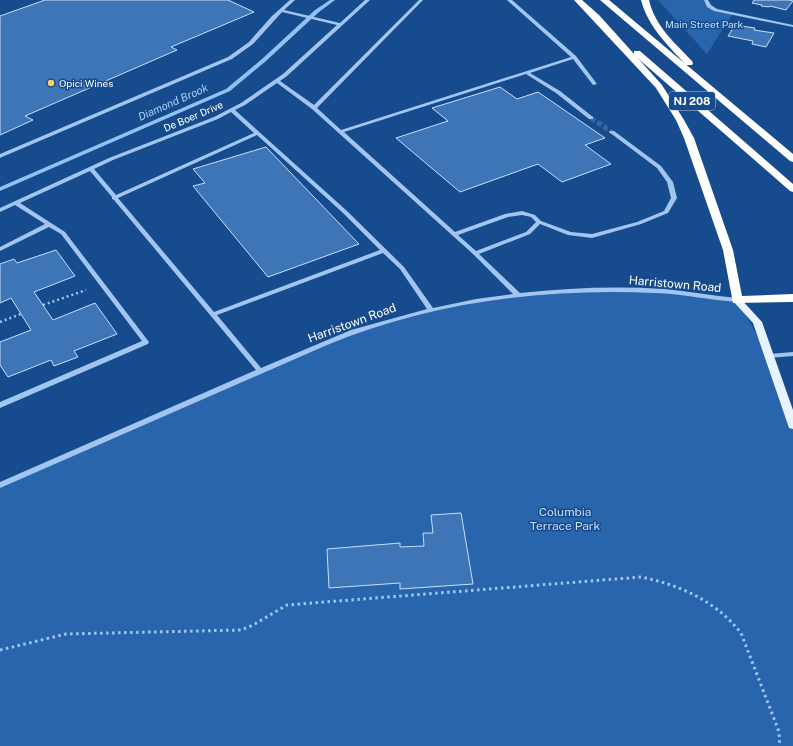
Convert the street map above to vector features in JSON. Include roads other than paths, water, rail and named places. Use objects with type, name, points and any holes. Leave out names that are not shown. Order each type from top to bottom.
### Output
[{"type":"highway","name":"NJ 208","points":[[578,0],[793,189]]},
{"type":"highway","name":"NJ 208","points":[[604,0],[793,159]]},
{"type":"highway","points":[[645,0],[646,9],[660,32],[724,101]]},
{"type":"highway","points":[[590,12],[659,87],[680,120],[689,138],[728,250],[737,300],[793,298]]},
{"type":"main road","points":[[737,300],[757,322],[793,425]]},
{"type":"street","points":[[0,156],[230,58],[251,43],[274,17],[293,0]]},
{"type":"street","name":"De Boer Drive","points":[[0,210],[111,159],[216,118],[232,110],[277,81],[368,0]]},
{"type":"street","points":[[314,108],[421,0]]},
{"type":"street","points":[[509,0],[574,57],[595,84]]},
{"type":"street","points":[[706,0],[709,6],[716,10],[793,26]]},
{"type":"street","points":[[282,11],[341,25]]},
{"type":"street","points":[[340,132],[574,57]]},
{"type":"street","points":[[526,72],[558,92],[591,118]]},
{"type":"street","points":[[277,81],[314,108],[455,234],[518,295]]},
{"type":"street","points":[[232,110],[345,212],[402,268],[431,310]]},
{"type":"street","points":[[455,234],[507,215],[522,213],[533,216],[539,222],[570,234],[592,236],[639,223],[666,212],[674,198],[670,182],[659,167],[612,132]]},
{"type":"street","points":[[114,198],[258,133]]},
{"type":"street","points":[[91,169],[260,371]]},
{"type":"street","points":[[0,404],[146,342],[63,233],[16,202]]},
{"type":"street","points":[[475,253],[528,233],[539,222]]},
{"type":"street","points":[[0,249],[50,224]]},
{"type":"street","points":[[212,315],[384,250]]},
{"type":"street","name":"Harristown Road","points":[[0,485],[325,343],[369,326],[431,310],[518,295],[602,290],[655,291],[737,300]]},
{"type":"street","points":[[769,356],[793,354]]},
{"type":"waterway","name":"Diamond Brook","points":[[0,189],[228,90],[264,60],[317,11],[333,0]]},
{"type":"tunnel","points":[[591,118],[612,132]]},
{"type":"place","name":"Opici Wines","points":[[51,83]]},
{"type":"park label","name":"Main Street Park","points":[[704,24]]},
{"type":"park label","name":"Columbia Terrace Park","points":[[565,519]]}]
